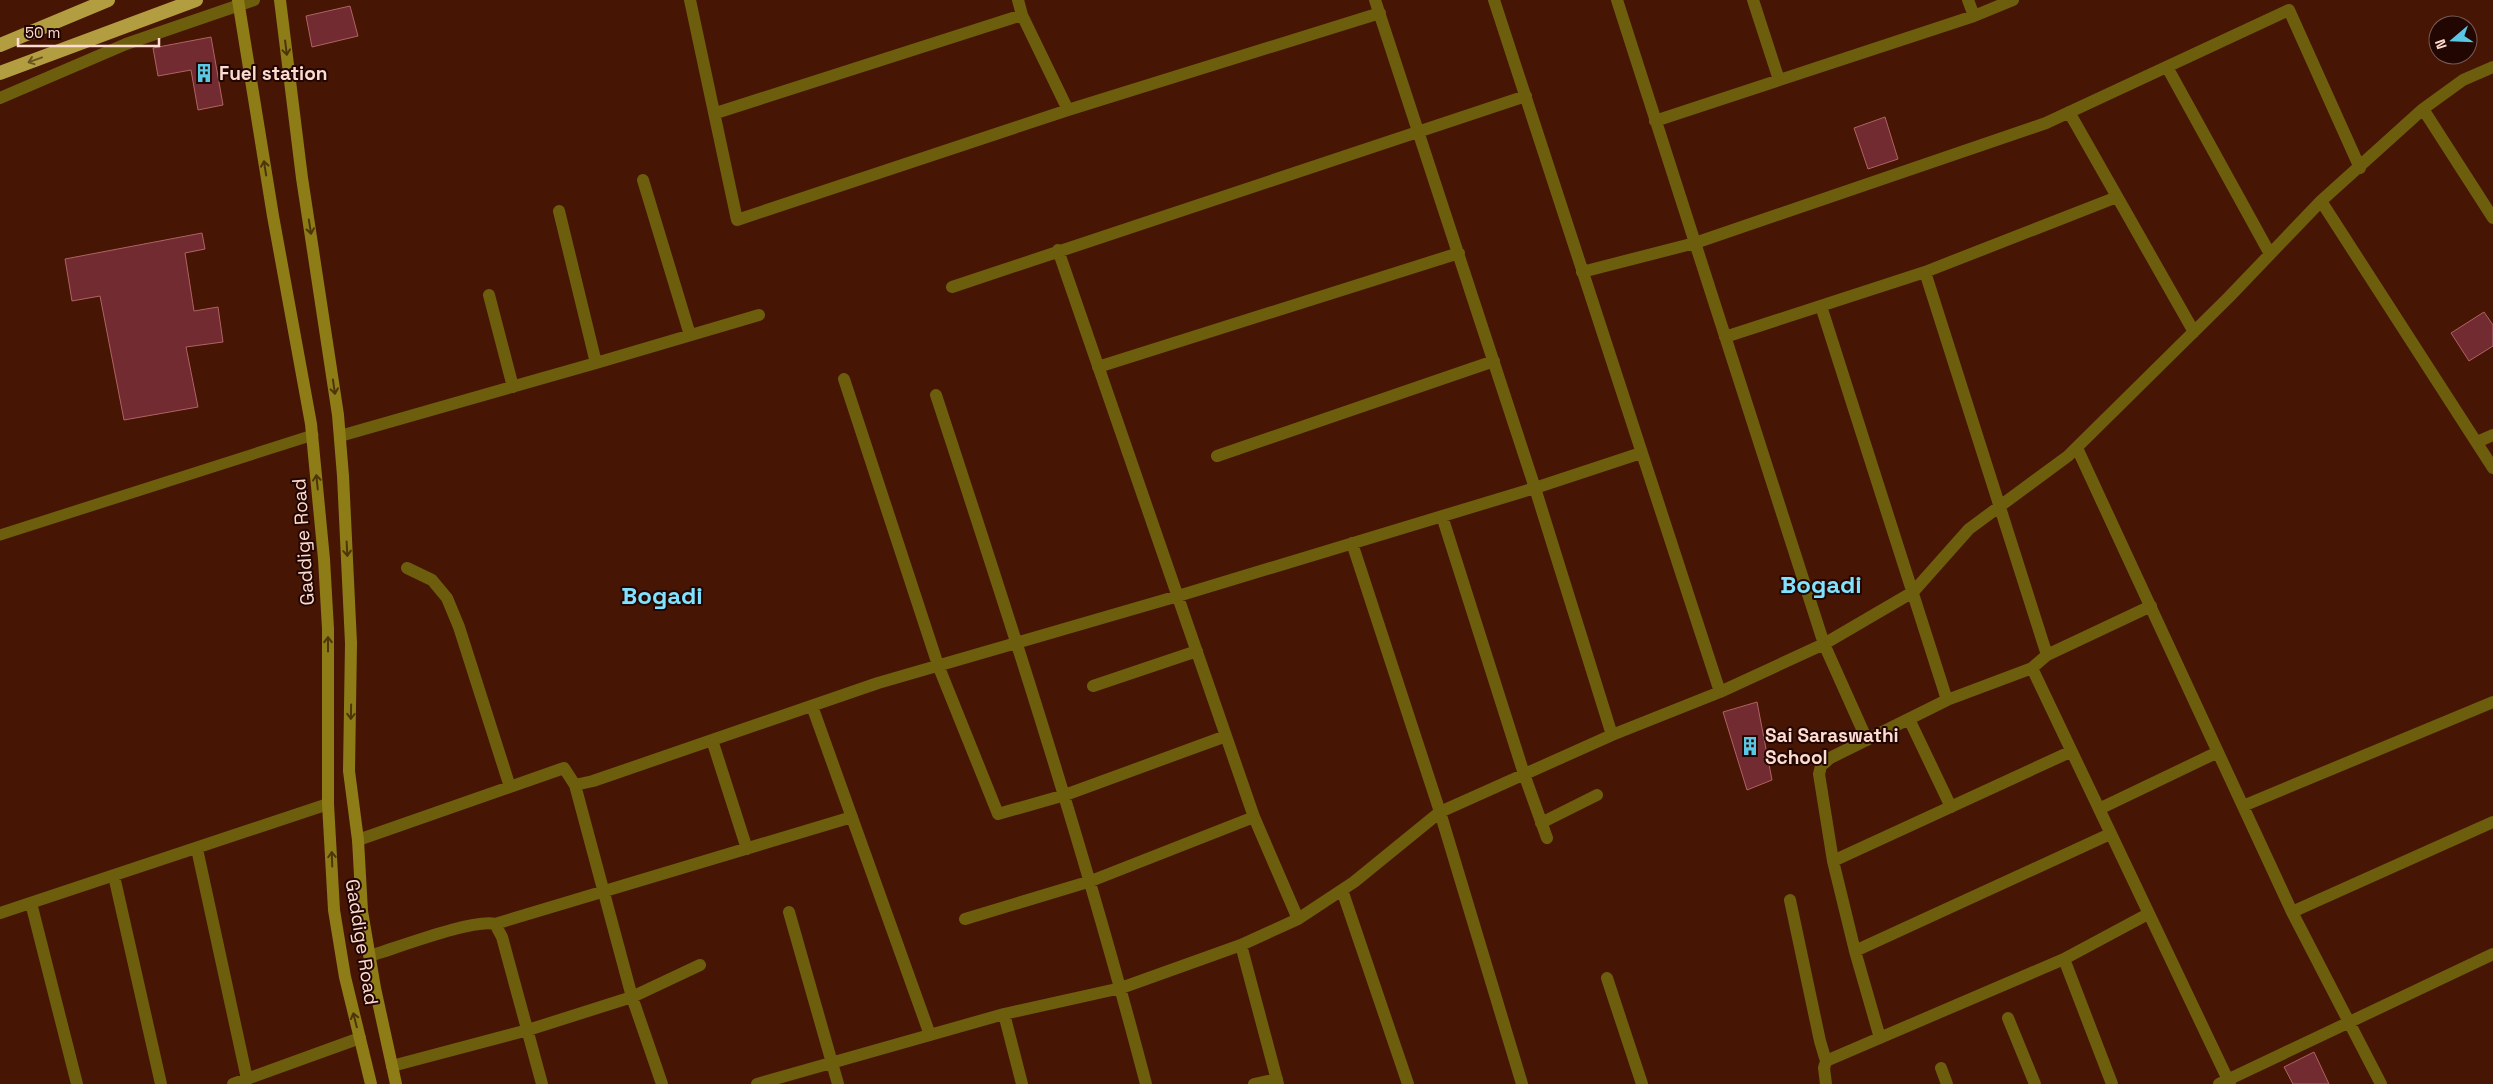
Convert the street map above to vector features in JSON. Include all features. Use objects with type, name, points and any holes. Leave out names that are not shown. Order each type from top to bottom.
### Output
[{"type":"highway","points":[[0,45],[108,0]]},
{"type":"highway","points":[[0,73],[196,0]]},
{"type":"main road","name":"Gaddige Road","points":[[280,0],[302,178],[340,436],[351,644],[349,771],[358,840],[362,911],[369,956],[396,1084]]},
{"type":"main road","name":"Gaddige Road","points":[[238,3],[273,216],[313,435],[328,629],[328,804],[334,910],[345,977],[370,1084]]},
{"type":"street","points":[[0,98],[126,44],[238,3],[254,0]]},
{"type":"street","points":[[1018,0],[1022,15],[1068,110]]},
{"type":"street","points":[[1376,0],[1535,488],[1612,734]]},
{"type":"street","points":[[1494,0],[1720,692]]},
{"type":"street","points":[[1617,0],[1824,644],[1867,740]]},
{"type":"street","points":[[1753,0],[1779,80]]},
{"type":"street","points":[[1968,0],[1974,16]]},
{"type":"street","points":[[1655,121],[1974,16],[2013,0]]},
{"type":"street","points":[[692,1],[737,220],[1068,110],[1380,13]]},
{"type":"street","points":[[1582,272],[1695,243],[2046,123],[2167,67],[2287,5],[2360,168]]},
{"type":"street","points":[[716,114],[1022,15]]},
{"type":"street","points":[[2167,67],[2270,254]]},
{"type":"street","points":[[757,1084],[1004,1014],[1121,988],[1241,945],[1298,919],[1342,890],[1440,812],[1612,734],[1720,692],[1824,644],[1913,592],[1969,529],[2077,448],[2194,332],[2321,201],[2360,168],[2423,109],[2462,80],[2493,67]]},
{"type":"street","points":[[952,286],[1526,96]]},
{"type":"street","points":[[2423,109],[2493,218]]},
{"type":"street","points":[[2069,112],[2194,332]]},
{"type":"street","points":[[642,180],[690,335]]},
{"type":"street","points":[[1725,337],[1925,272],[2117,197]]},
{"type":"street","points":[[2321,201],[2493,468]]},
{"type":"street","points":[[559,211],[596,363]]},
{"type":"street","points":[[1058,250],[1254,817],[1298,919]]},
{"type":"street","points":[[1098,367],[1458,253]]},
{"type":"street","points":[[1925,272],[2047,655]]},
{"type":"street","points":[[489,295],[512,387]]},
{"type":"street","points":[[1821,306],[1947,700]]},
{"type":"street","points":[[340,436],[759,314]]},
{"type":"street","points":[[1217,456],[1494,361]]},
{"type":"street","points":[[844,379],[938,665],[998,814],[1065,796],[1226,736]]},
{"type":"street","points":[[936,395],[1018,642],[1091,881],[1146,1084]]},
{"type":"street","points":[[2477,442],[2493,435]]},
{"type":"street","points":[[2077,448],[2292,912],[2381,1084]]},
{"type":"street","points":[[575,786],[878,683],[1178,596],[1535,488],[1642,453]]},
{"type":"street","points":[[1442,516],[1524,774],[1547,838]]},
{"type":"street","points":[[1352,543],[1440,812],[1522,1084]]},
{"type":"street","points":[[407,568],[432,580],[447,598],[459,627],[510,787]]},
{"type":"street","points":[[1880,1038],[1855,951],[1833,861],[1818,774],[1821,766],[1830,758],[1909,718],[1947,700],[2032,668],[2047,655],[2151,606]]},
{"type":"street","points":[[1093,686],[1197,651]]},
{"type":"street","points":[[2032,668],[2226,1083],[2492,955]]},
{"type":"street","points":[[2244,806],[2493,702]]},
{"type":"street","points":[[812,706],[930,1035]]},
{"type":"street","points":[[1909,718],[1951,807]]},
{"type":"street","points":[[712,740],[746,849]]},
{"type":"street","points":[[1833,861],[2070,752]]},
{"type":"street","points":[[2099,809],[2218,752]]},
{"type":"street","points":[[358,840],[564,768],[575,786],[632,997],[662,1084]]},
{"type":"street","points":[[1541,823],[1597,795]]},
{"type":"street","points":[[0,913],[328,804]]},
{"type":"street","points":[[369,956],[469,926],[494,924],[852,817]]},
{"type":"street","points":[[965,919],[1091,881],[1254,817]]},
{"type":"street","points":[[2292,912],[2493,822]]},
{"type":"street","points":[[1855,951],[2110,834]]},
{"type":"street","points":[[197,849],[248,1079]]},
{"type":"street","points":[[114,876],[161,1084]]},
{"type":"street","points":[[1342,890],[1408,1084]]},
{"type":"street","points":[[1790,900],[1826,1061],[1824,1068],[1826,1084]]},
{"type":"street","points":[[31,903],[77,1084]]},
{"type":"street","points":[[789,912],[838,1084]]},
{"type":"street","points":[[1826,1061],[2064,959],[2148,914]]},
{"type":"street","points":[[494,924],[502,937],[542,1084]]},
{"type":"street","points":[[1241,945],[1277,1082],[1254,1084]]},
{"type":"street","points":[[2064,959],[2112,1084]]},
{"type":"street","points":[[392,1066],[528,1030],[632,997],[700,964]]},
{"type":"street","points":[[1607,978],[1642,1084]]},
{"type":"street","points":[[1004,1014],[1022,1084]]},
{"type":"street","points":[[2008,1018],[2035,1084]]},
{"type":"street","points":[[233,1084],[360,1038]]},
{"type":"street","points":[[1940,1068],[1947,1084]]},
{"type":"lane","points":[[0,535],[313,435]]},
{"type":"building","points":[[350,6],[358,36],[312,47],[306,16]]},
{"type":"building","name":"Fuel station","points":[[211,37],[223,105],[198,110],[191,70],[158,76],[153,48]]},
{"type":"building","points":[[1885,117],[1898,159],[1868,169],[1854,128]]},
{"type":"building","points":[[202,233],[205,249],[185,253],[194,311],[218,307],[223,342],[186,347],[198,407],[124,420],[100,296],[72,301],[65,259]]},
{"type":"building","points":[[2484,312],[2493,325],[2493,346],[2469,361],[2451,333]]},
{"type":"building","name":"Sai Saraswathi School","points":[[1757,702],[1772,780],[1747,790],[1723,712]]},
{"type":"building","points":[[2314,1052],[2329,1084],[2293,1084],[2284,1067]]},
{"type":"place","name":"Fuel station","points":[[204,73]]},
{"type":"place","name":"Sai Saraswathi School","points":[[1750,746]]},
{"type":"district","name":"Bogadi","points":[[1821,584]]},
{"type":"district","name":"Bogadi","points":[[662,595]]}]
